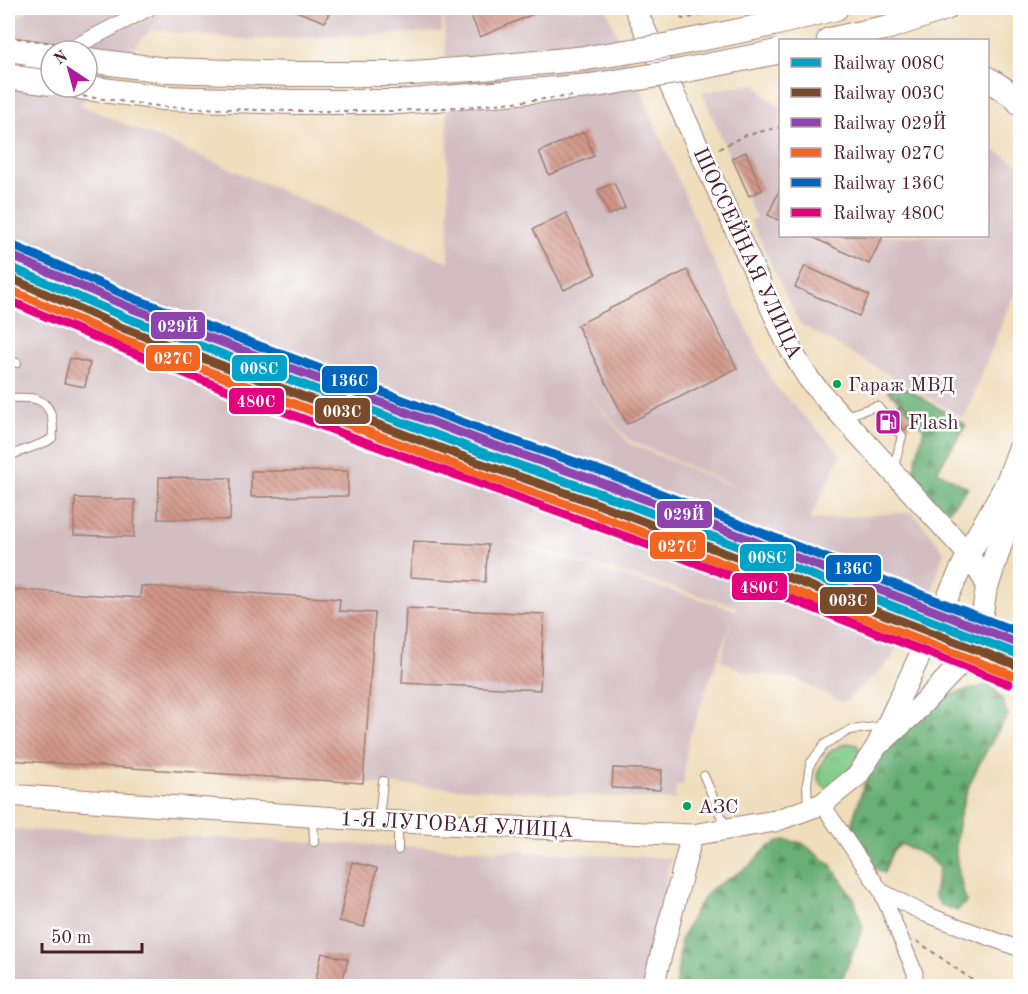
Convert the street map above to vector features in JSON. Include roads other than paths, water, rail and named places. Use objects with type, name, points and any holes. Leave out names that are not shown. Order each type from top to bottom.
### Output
[{"type":"main road","points":[[773,24],[794,8]]},
{"type":"main road","points":[[99,57],[165,70],[291,74],[397,74],[473,69],[587,58],[670,45],[773,24],[836,8]]},
{"type":"main road","points":[[834,39],[889,27],[946,8]]},
{"type":"main road","name":"ШОССЕЙНАЯ УЛИЦА","points":[[640,14],[788,345],[808,378],[968,555],[987,584]]},
{"type":"main road","points":[[8,49],[39,55]]},
{"type":"main road","points":[[99,91],[163,98],[399,102],[590,86],[779,52]]},
{"type":"main road","points":[[8,77],[39,83]]},
{"type":"main road","points":[[989,80],[1014,96],[1020,103]]},
{"type":"main road","points":[[877,746],[968,555],[1007,484],[1020,450]]},
{"type":"main road","points":[[877,746],[912,715],[963,661],[982,616],[987,584],[1020,482]]},
{"type":"main road","points":[[968,555],[1000,544]]},
{"type":"main road","name":"1-Я ЛУГОВАЯ УЛИЦА","points":[[8,795],[313,817],[692,835],[775,821],[815,807],[858,775],[877,746]]},
{"type":"main road","points":[[653,987],[692,835]]},
{"type":"street","points":[[99,40],[149,8]]},
{"type":"street","points":[[8,82],[39,64]]},
{"type":"street","points":[[815,807],[881,891],[915,974],[915,987]]},
{"type":"street","points":[[881,891],[925,914],[1020,949]]},
{"type":"lane","points":[[8,360],[17,363]]},
{"type":"lane","points":[[8,398],[27,398],[45,404],[49,409],[54,429],[52,438],[46,442],[8,456]]},
{"type":"lane","points":[[843,417],[877,406],[902,436],[892,472]]},
{"type":"lane","points":[[815,807],[807,784],[810,764],[825,744],[850,730],[886,726]]},
{"type":"lane","points":[[704,776],[726,829]]},
{"type":"lane","points":[[382,781],[389,821],[398,850]]},
{"type":"lane","points":[[313,817],[314,842]]},
{"type":"rail line","name":"136С","points":[[16,247],[135,299],[488,432],[607,473],[1020,633]]},
{"type":"rail line","name":"029Й","points":[[12,256],[131,308],[485,442],[603,483],[1020,644]]},
{"type":"rail line","name":"008С","points":[[8,266],[127,318],[481,452],[599,493],[1020,655]]},
{"type":"rail line","name":"003С","points":[[8,277],[123,328],[477,462],[595,503],[1016,665]]},
{"type":"rail line","name":"027С","points":[[8,289],[120,338],[474,472],[592,513],[1012,675]]},
{"type":"rail line","name":"480С","points":[[8,300],[223,388],[639,541],[1009,684]]},
{"type":"place","name":"Гараж МВД","points":[[837,384]]},
{"type":"place","name":"Flash","points":[[888,422]]},
{"type":"place","name":"АЗС","points":[[687,806]]}]
